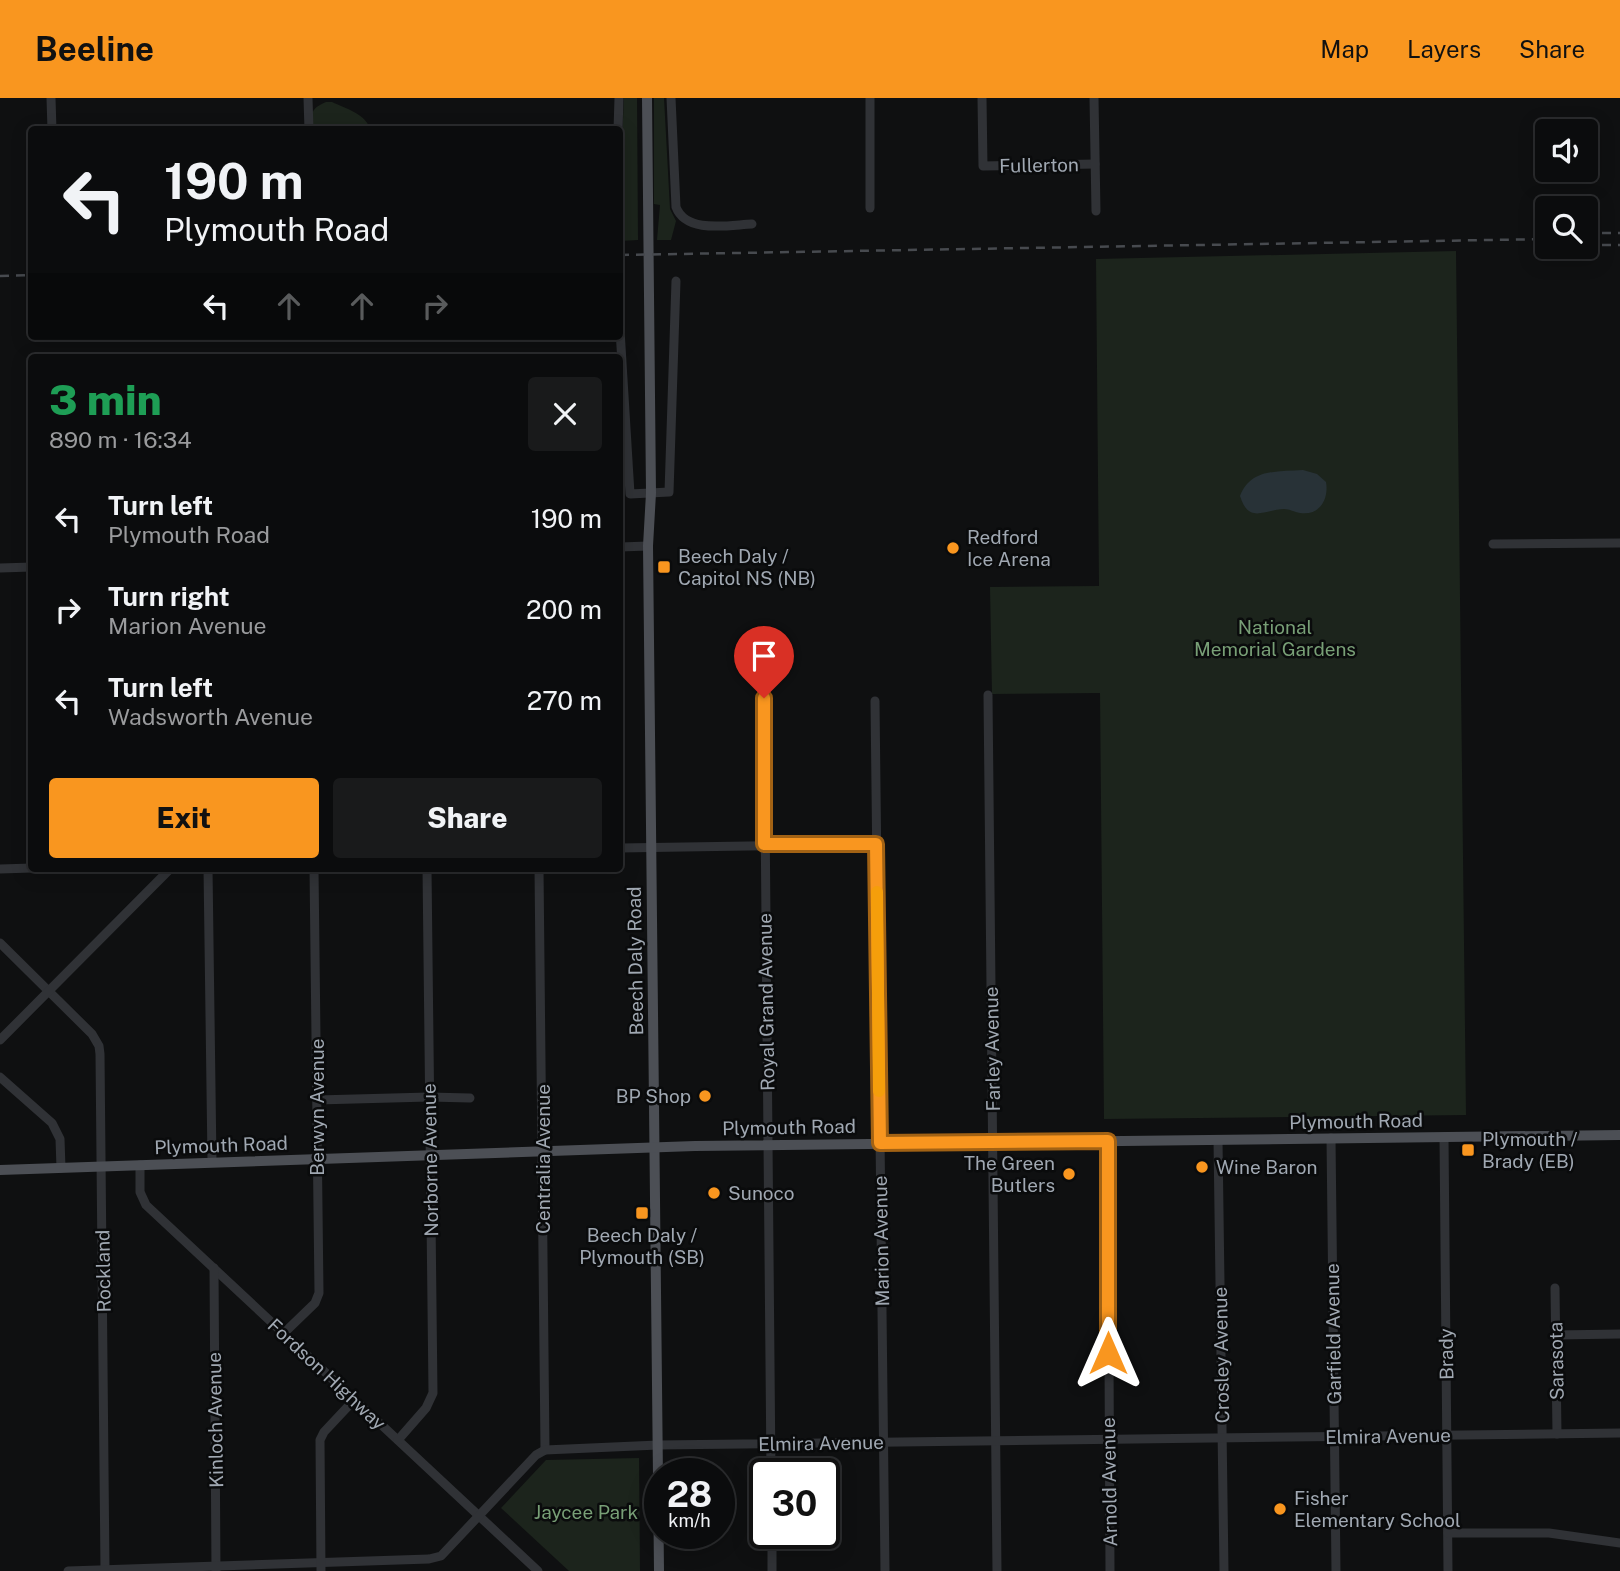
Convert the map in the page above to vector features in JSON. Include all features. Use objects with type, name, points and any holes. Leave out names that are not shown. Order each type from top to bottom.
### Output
[{"type":"main road","name":"Beech Daly Road","points":[[647,98],[651,494],[648,546],[659,1571]]},
{"type":"main road","name":"Plymouth Road","points":[[0,1170],[656,1147],[1620,1135]]},
{"type":"street","points":[[51,98],[51,126]]},
{"type":"street","points":[[308,98],[309,126]]},
{"type":"street","points":[[618,126],[620,98]]},
{"type":"street","points":[[671,98],[676,207],[679,215],[702,225],[752,224]]},
{"type":"street","points":[[870,98],[870,208]]},
{"type":"street","name":"Fullerton","points":[[982,98],[983,166],[1095,164]]},
{"type":"street","points":[[1094,98],[1096,212]]},
{"type":"street","points":[[623,379],[630,494],[669,492],[676,281]]},
{"type":"street","points":[[1493,544],[1620,544]]},
{"type":"street","points":[[623,547],[648,546]]},
{"type":"street","points":[[0,568],[28,567]]},
{"type":"street","name":"Farley Avenue","points":[[988,695],[998,1571]]},
{"type":"street","name":"Royal Grand Avenue","points":[[764,698],[771,1458]]},
{"type":"street","name":"Marion Avenue","points":[[875,701],[885,1571]]},
{"type":"street","points":[[623,848],[876,844]]},
{"type":"street","points":[[0,869],[28,868]]},
{"type":"street","points":[[0,1040],[167,872]]},
{"type":"street","points":[[208,872],[212,1162]]},
{"type":"street","name":"Berwyn Avenue","points":[[284,1333],[314,1303],[319,1293],[314,872]]},
{"type":"street","name":"Norborne Avenue","points":[[398,1440],[426,1408],[433,1392],[428,872]]},
{"type":"street","name":"Centralia Avenue","points":[[539,872],[545,1450]]},
{"type":"street","name":"Rockland","points":[[0,943],[92,1034],[99,1046],[106,1570]]},
{"type":"street","points":[[0,1077],[52,1123],[60,1139],[61,1168]]},
{"type":"street","points":[[317,1100],[470,1098]]},
{"type":"street","name":"Brady","points":[[1444,1137],[1448,1571]]},
{"type":"street","name":"Garfield Avenue","points":[[1331,1138],[1335,1571]]},
{"type":"street","name":"Crosley Avenue","points":[[1218,1140],[1224,1571]]},
{"type":"street","name":"Arnold Avenue","points":[[1108,1141],[1110,1571]]},
{"type":"street","name":"Fordson Highway","points":[[140,1166],[140,1192],[143,1202],[538,1571]]},
{"type":"street","name":"Kinloch Avenue","points":[[214,1268],[216,1568]]},
{"type":"street","name":"Sarasota","points":[[1555,1288],[1557,1434]]},
{"type":"street","points":[[1556,1335],[1620,1334]]},
{"type":"street","points":[[321,1567],[320,1440],[354,1399]]},
{"type":"street","name":"Elmira Avenue","points":[[545,1450],[658,1445],[1620,1433]]},
{"type":"street","points":[[68,1571],[434,1563],[536,1455],[545,1450]]},
{"type":"street","points":[[1448,1533],[1549,1533],[1620,1543]]},
{"type":"street","points":[[772,1549],[772,1571]]},
{"type":"green space","points":[[624,98],[637,98],[638,240],[623,241]]},
{"type":"green space","points":[[654,98],[664,98],[670,209],[676,221],[671,240],[657,240],[660,205],[654,204]]},
{"type":"green space","points":[[332,102],[354,112],[369,126],[312,126],[313,112],[317,107]]},
{"type":"green space","name":"National Memorial Gardens","points":[[1456,251],[1466,1115],[1104,1119],[1100,693],[992,694],[990,587],[1099,586],[1096,259]]},
{"type":"green space","name":"Jaycee Park","points":[[639,1458],[640,1571],[569,1571],[501,1508],[546,1460]]},
{"type":"shaded area","points":[[1303,470],[1317,474],[1326,482],[1322,505],[1313,512],[1300,513],[1284,509],[1252,513],[1244,505],[1240,496],[1251,480],[1266,473]]},
{"type":"railway","points":[[1598,233],[1620,233]]},
{"type":"railway","points":[[623,255],[1535,239]]},
{"type":"railway","points":[[1598,245],[1620,245]]},
{"type":"railway","points":[[0,276],[28,275]]},
{"type":"slow traffic","points":[[877,892],[879,1091]]},
{"type":"place","name":"Redford Ice Arena","points":[[953,548]]},
{"type":"place","name":"Beech Daly / Capitol NS (NB)","points":[[664,567]]},
{"type":"place","name":"BP Shop","points":[[705,1096]]},
{"type":"place","name":"Plymouth / Brady (EB)","points":[[1468,1150]]},
{"type":"place","name":"Wine Baron","points":[[1202,1167]]},
{"type":"place","name":"The Green Butlers","points":[[1069,1174]]},
{"type":"place","name":"Sunoco","points":[[714,1193]]},
{"type":"place","name":"Beech Daly / Plymouth (SB)","points":[[642,1213]]},
{"type":"place","name":"Fisher Elementary School","points":[[1280,1509]]},
{"type":"route","points":[[764,698],[764,844],[876,844],[880,1143],[1108,1141],[1108,1353]]}]
